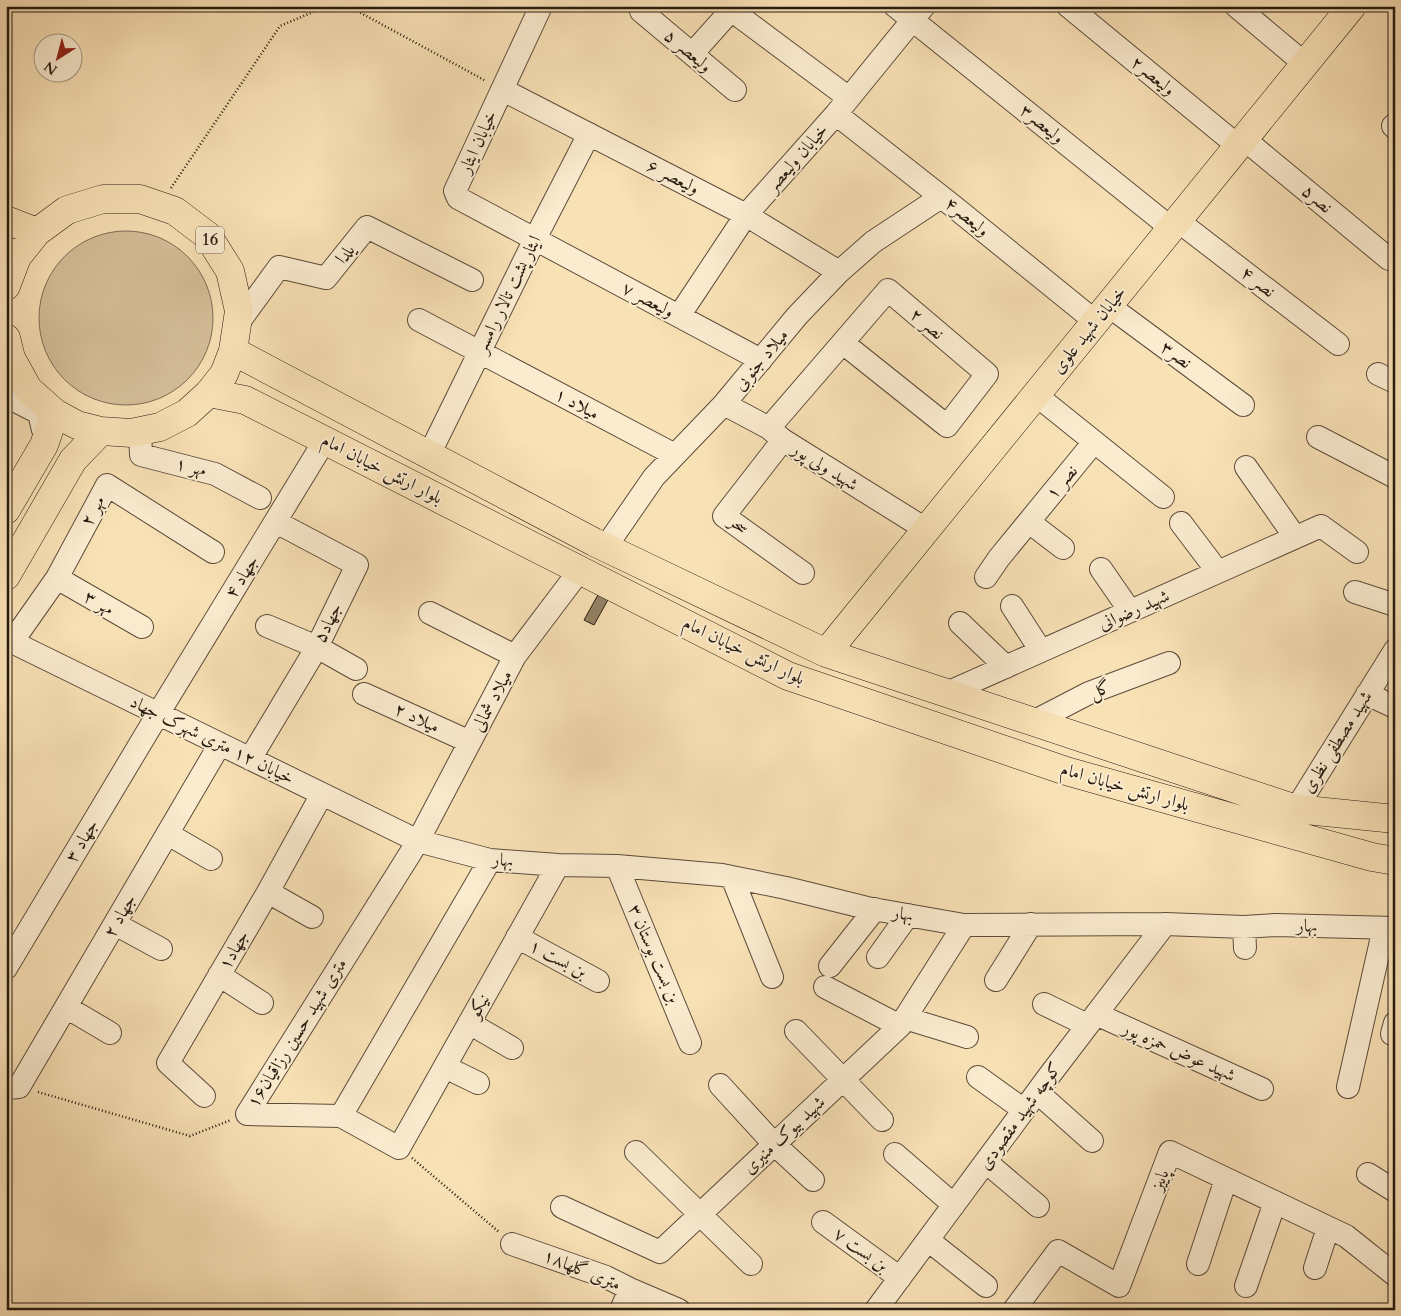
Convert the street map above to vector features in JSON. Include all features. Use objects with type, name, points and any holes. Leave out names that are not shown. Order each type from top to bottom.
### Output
[{"type":"main road","name":"خیابان شهید علوی","points":[[826,653],[1352,6]]},
{"type":"main road","name":"16","points":[[6,286],[18,257],[37,232],[67,210],[103,199],[140,199],[175,211],[208,236],[230,271],[238,311],[235,339],[224,374],[210,393],[187,413],[160,426],[131,433],[100,432],[77,425],[55,413],[28,389],[11,358],[6,338]]},
{"type":"main road","points":[[6,220],[37,232]]},
{"type":"main road","name":"بلوار ارتش خیابان امام","points":[[235,339],[276,374],[605,548],[826,653],[1296,809],[1395,819]]},
{"type":"main road","points":[[254,404],[250,390],[255,380],[264,374],[276,374]]},
{"type":"main road","name":"بلوار ارتش خیابان امام","points":[[210,393],[245,400],[254,404],[788,676],[1066,771],[1395,862]]},
{"type":"main road","points":[[6,510],[45,443],[55,413]]},
{"type":"main road","points":[[6,576],[72,460],[100,432]]},
{"type":"main road","points":[[45,443],[54,441],[64,442],[71,450],[72,460]]},
{"type":"street","name":"خیابان ایثار","points":[[535,239],[464,202],[458,198],[455,191],[541,6]]},
{"type":"street","name":"ولیعصر۲","points":[[1068,6],[1241,142]]},
{"type":"street","points":[[1236,6],[1304,64]]},
{"type":"street","points":[[692,54],[733,8]]},
{"type":"street","name":"ولیعصر۴","points":[[733,8],[941,196],[1102,314]]},
{"type":"street","name":"ولیعصر ۵","points":[[641,11],[735,90]]},
{"type":"street","name":"خیابان ولیعصر","points":[[679,316],[746,216],[842,106],[910,11]]},
{"type":"street","name":"ولیعصر۳","points":[[910,11],[1175,224]]},
{"type":"street","name":"ولیعصر ۶","points":[[503,90],[746,216],[839,272]]},
{"type":"street","points":[[1395,124],[1393,126],[1395,128]]},
{"type":"street","name":"ایثار پشت تالار رامسر","points":[[429,455],[589,134]]},
{"type":"street","name":"نصر۵","points":[[1241,142],[1389,258]]},
{"type":"street","name":"میلاد جنوبی","points":[[605,548],[654,477],[724,404],[797,316],[839,272],[873,242],[941,196]]},
{"type":"street","name":"نصر ۴","points":[[1175,224],[1338,344]]},
{"type":"street","name":"یلدا","points":[[235,339],[279,267],[326,278],[367,227],[472,280]]},
{"type":"street","name":"ولیعصر ۷","points":[[535,239],[760,360]]},
{"type":"street","name":"نصر ۲","points":[[776,434],[843,343],[888,290],[987,374],[947,426],[843,343]]},
{"type":"street","name":"نصر۳","points":[[1102,314],[1243,405]]},
{"type":"street","name":"میلاد ۱","points":[[419,320],[675,455]]},
{"type":"street","points":[[1036,395],[1163,498]]},
{"type":"street","points":[[6,396],[39,413],[45,443]]},
{"type":"street","name":"شهید ولی پور","points":[[724,404],[776,434],[926,530]]},
{"type":"street","name":"مهر ۱","points":[[140,431],[141,455],[215,474],[260,498]]},
{"type":"street","name":"سحر","points":[[776,434],[724,516],[803,573]]},
{"type":"street","points":[[1318,437],[1395,477]]},
{"type":"street","name":"جهاد ۴","points":[[158,714],[325,440]]},
{"type":"street","name":"نصر ۱","points":[[986,577],[999,558],[1094,442]]},
{"type":"street","points":[[1246,467],[1295,538]]},
{"type":"street","name":"مهر ۲","points":[[9,641],[57,578],[107,485],[214,552]]},
{"type":"street","name":"جهاد۵","points":[[250,759],[317,647],[357,565],[276,522]]},
{"type":"street","points":[[1029,522],[1064,548]]},
{"type":"street","points":[[1181,523],[1218,572]]},
{"type":"street","name":"شهید رضوانی","points":[[947,693],[1218,572],[1255,546],[1295,538],[1320,526],[1357,552]]},
{"type":"street","points":[[1101,569],[1130,611]]},
{"type":"street","name":"میلاد شمالی","points":[[418,841],[515,656],[580,570]]},
{"type":"street","name":"مهر ۳","points":[[57,578],[142,627]]},
{"type":"street","points":[[1355,592],[1395,605]]},
{"type":"street","points":[[1012,606],[1041,651]]},
{"type":"street","points":[[430,613],[515,656]]},
{"type":"street","points":[[960,622],[1006,667]]},
{"type":"street","points":[[267,626],[317,647],[356,669]]},
{"type":"street","name":"خیابان ۱۲ متری شهرک جهاد","points":[[9,641],[418,841]]},
{"type":"street","name":"شهید مصطفی نظری","points":[[1296,809],[1395,650]]},
{"type":"street","name":"گل","points":[[1033,722],[1088,693],[1169,663]]},
{"type":"street","name":"میلاد ۲","points":[[364,694],[470,742]]},
{"type":"street","points":[[1367,694],[1395,707]]},
{"type":"street","name":"جهاد ۳","points":[[6,968],[158,714]]},
{"type":"street","name":"جهاد ۲","points":[[13,1088],[66,1007],[220,744]]},
{"type":"street","name":"جهاد۱","points":[[204,1096],[168,1063],[268,892],[322,794]]},
{"type":"street","points":[[168,834],[211,859]]},
{"type":"street","name":"بهار","points":[[418,841],[490,860],[558,865],[617,866],[732,877],[875,909],[964,925],[1165,924],[1244,937],[1275,925],[1390,928]]},
{"type":"street","name":"۱۶متری شهید حسین رزاقیان","points":[[247,1114],[418,841]]},
{"type":"street","points":[[341,1116],[490,860]]},
{"type":"street","name":"نیکو","points":[[399,1148],[558,865]]},
{"type":"street","name":"بن بست بوستان ۳","points":[[617,866],[690,1042]]},
{"type":"street","points":[[732,877],[772,977]]},
{"type":"street","points":[[268,892],[312,917]]},
{"type":"street","points":[[875,909],[828,976],[902,1022],[967,1036]]},
{"type":"street","points":[[878,957],[908,915]]},
{"type":"street","points":[[115,924],[161,949]]},
{"type":"street","points":[[996,980],[1031,924]]},
{"type":"street","name":"کوچه شهید مقصودی","points":[[876,1310],[1030,1101],[1165,924]]},
{"type":"street","name":"شهید بیوک منیری","points":[[562,1207],[660,1252],[902,1022],[964,925]]},
{"type":"street","points":[[1348,1087],[1390,928]]},
{"type":"street","name":"بن بست ۱","points":[[517,937],[598,981]]},
{"type":"street","points":[[220,975],[262,1003]]},
{"type":"street","points":[[1044,1004],[1092,1020]]},
{"type":"street","points":[[66,1007],[110,1033]]},
{"type":"street","name":"شهید عوض حمزه پور","points":[[1092,1020],[1262,1089]]},
{"type":"street","points":[[469,1023],[512,1048]]},
{"type":"street","points":[[796,1031],[882,1120]]},
{"type":"street","points":[[445,1066],[478,1083]]},
{"type":"street","points":[[978,1077],[1030,1101],[1092,1141]]},
{"type":"street","points":[[720,1085],[774,1144],[813,1180]]},
{"type":"street","name":"۱۶متری شهید حسین رزاقیان","points":[[247,1114],[341,1116],[399,1148]]},
{"type":"street","points":[[636,1152],[751,1264]]},
{"type":"street","name":"پاییز","points":[[1014,1310],[1058,1251],[1119,1286],[1170,1152],[1346,1236],[1395,1275]]},
{"type":"street","points":[[895,1154],[954,1204]]},
{"type":"street","points":[[986,1162],[1038,1206]]},
{"type":"street","points":[[1368,1174],[1395,1191]]},
{"type":"street","points":[[1198,1264],[1226,1178]]},
{"type":"street","points":[[1246,1286],[1275,1202]]},
{"type":"street","name":"بن بست ۷","points":[[823,1222],[900,1278]]},
{"type":"street","points":[[1315,1268],[1328,1228]]},
{"type":"street","points":[[928,1240],[986,1286]]},
{"type":"street","name":"۱۸متری گلها","points":[[512,1244],[606,1277],[679,1310]]},
{"type":"street","points":[[621,1310],[630,1289]]},
{"type":"path","points":[[159,206],[280,26],[327,6]]},
{"type":"path","points":[[348,6],[503,90]]},
{"type":"path","points":[[13,1088],[190,1136],[247,1114]]},
{"type":"path","points":[[399,1148],[512,1244]]},
{"type":"shaded area","points":[[126,231],[143,233],[159,238],[181,251],[193,263],[209,293],[213,318],[211,335],[206,351],[193,373],[181,385],[151,401],[126,405],[109,403],[93,398],[71,385],[59,373],[43,343],[39,318],[41,301],[46,285],[59,263],[71,251],[101,235]]},
{"type":"building","points":[[599,593],[609,598],[594,625],[584,620]]}]
